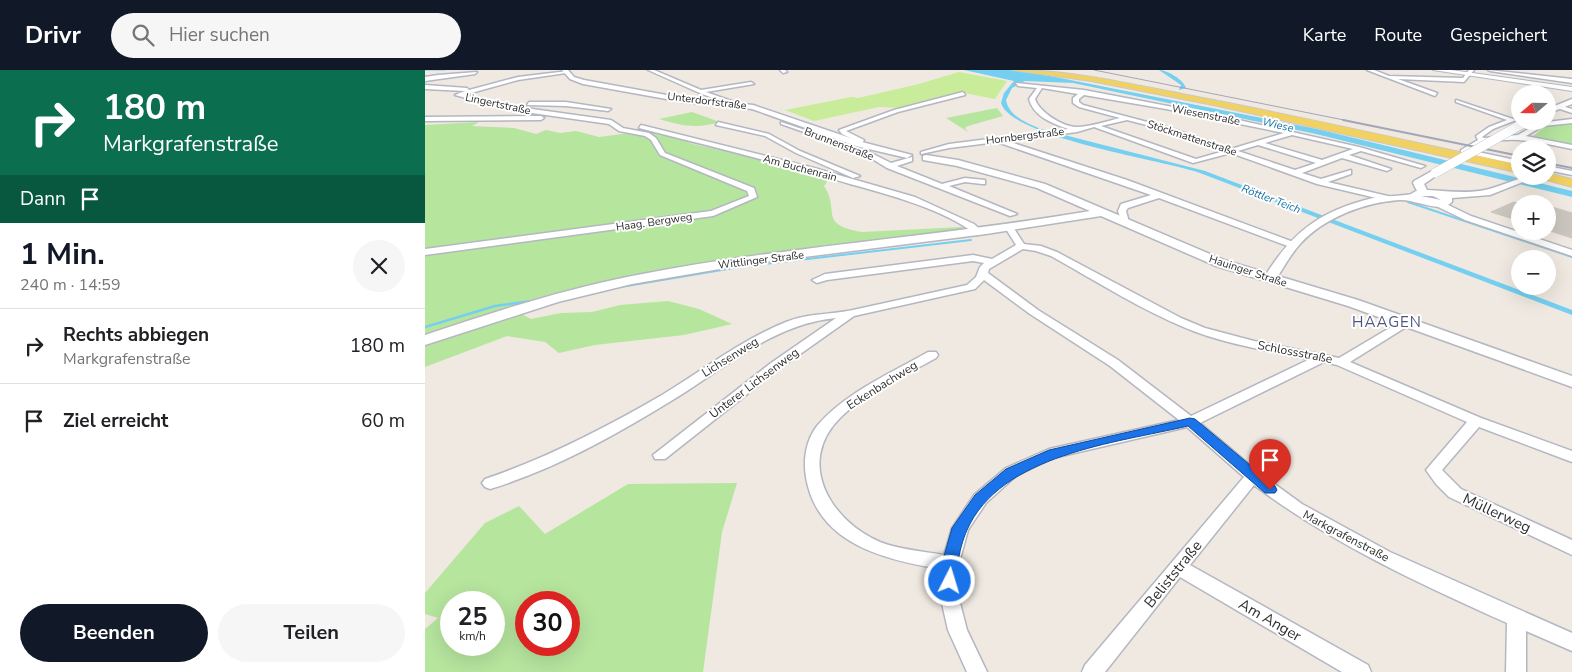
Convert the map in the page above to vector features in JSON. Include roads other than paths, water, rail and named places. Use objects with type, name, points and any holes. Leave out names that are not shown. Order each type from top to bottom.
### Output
[{"type":"main road","points":[[1017,70],[1154,90],[1368,134],[1502,165],[1511,169]]},
{"type":"main road","points":[[1436,70],[1572,89]]},
{"type":"main road","points":[[1556,178],[1572,181]]},
{"type":"street","points":[[650,70],[700,92],[735,104]]},
{"type":"street","points":[[1369,70],[1435,94]]},
{"type":"street","points":[[1490,70],[1572,80]]},
{"type":"street","points":[[1540,76],[1548,70]]},
{"type":"street","name":"Lingertstraße","points":[[566,71],[518,78],[469,90],[458,95],[558,116],[604,120],[611,122],[613,126],[621,130],[647,134]]},
{"type":"street","name":"Unterdorfstraße","points":[[566,71],[573,78],[583,82],[683,100],[735,104],[769,112],[859,144],[908,157],[925,155]]},
{"type":"street","points":[[425,80],[438,76],[475,73]]},
{"type":"street","points":[[1386,77],[1469,75]]},
{"type":"street","points":[[700,92],[751,84]]},
{"type":"street","name":"Wiesenstraße","points":[[1018,84],[1084,92],[1292,133],[1421,166]]},
{"type":"street","points":[[425,87],[469,90]]},
{"type":"street","points":[[1040,87],[1032,99],[1036,108],[1045,116],[1078,130]]},
{"type":"street","name":"Stöckmattenstraße","points":[[1084,92],[1076,98],[1079,105],[1168,129],[1320,182],[1389,199]]},
{"type":"street","points":[[859,144],[862,140],[844,134],[842,130],[896,111],[963,94]]},
{"type":"street","points":[[1457,101],[1513,120],[1491,128],[1478,137],[1483,140]]},
{"type":"street","points":[[1556,108],[1572,101]]},
{"type":"street","points":[[497,104],[566,104],[608,109]]},
{"type":"street","points":[[1559,107],[1572,111]]},
{"type":"street","points":[[425,119],[531,119],[558,116]]},
{"type":"street","name":"Hornbergstraße","points":[[925,155],[949,146],[1078,130],[1127,118]]},
{"type":"street","points":[[1520,137],[1541,124],[1572,121]]},
{"type":"street","points":[[718,124],[769,132],[798,152],[861,178],[891,194]]},
{"type":"street","name":"Brunnenstraße","points":[[783,125],[863,152],[889,166],[1013,214]]},
{"type":"street","name":"Am Buchenrain","points":[[613,126],[641,127],[701,144],[811,170],[930,206],[971,226],[980,233]]},
{"type":"street","points":[[1096,126],[1191,160],[1200,160],[1292,133]]},
{"type":"street","points":[[1419,195],[1418,183],[1512,130]]},
{"type":"street","name":"Haag. Bergweg","points":[[425,252],[713,213],[753,197],[751,190],[662,154],[654,139],[647,134]]},
{"type":"street","points":[[1511,161],[1463,151],[1483,140],[1520,137],[1572,147]]},
{"type":"street","points":[[997,140],[1159,195],[1293,245]]},
{"type":"street","points":[[1258,143],[1324,163]]},
{"type":"street","points":[[1294,173],[1360,149]]},
{"type":"street","name":"Hauinger Straße","points":[[925,155],[1020,180],[1064,194],[1103,212],[1123,217],[1198,254],[1270,279],[1335,297],[1572,382]]},
{"type":"street","points":[[1344,156],[1387,168]]},
{"type":"street","points":[[889,166],[908,157]]},
{"type":"street","points":[[1556,170],[1572,173]]},
{"type":"street","points":[[1320,182],[1348,172]]},
{"type":"street","points":[[942,186],[965,180],[982,182]]},
{"type":"street","points":[[1440,200],[1476,194],[1511,185]]},
{"type":"street","points":[[1123,217],[1124,206],[1130,202],[1159,195]]},
{"type":"street","points":[[1270,279],[1293,245],[1310,229],[1327,220],[1389,199],[1419,195],[1440,200],[1468,218],[1572,253]]},
{"type":"street","name":"Wittlinger Straße","points":[[425,340],[543,302],[631,280],[734,262],[980,233],[1103,212]]},
{"type":"street","points":[[982,274],[985,267],[1021,246],[1010,228]]},
{"type":"street","name":"Schlossstraße","points":[[1021,246],[1038,248],[1054,254],[1177,320],[1201,330],[1253,344],[1341,362],[1477,421],[1572,457]]},
{"type":"street","points":[[817,280],[825,277],[973,258],[992,262]]},
{"type":"street","name":"Lichsenweg","points":[[490,483],[527,470],[599,437],[668,397],[770,332],[813,317],[850,314],[863,309],[961,290],[978,282],[982,274]]},
{"type":"street","name":"Markgrafenstraße","points":[[982,274],[1034,312],[1114,363],[1190,422],[1253,476],[1296,508],[1384,557],[1572,642]]},
{"type":"street","name":"Unterer Lichsenweg","points":[[660,455],[775,366],[850,314]]},
{"type":"street","points":[[1341,362],[1407,322]]},
{"type":"street","name":"Eckenbachweg","points":[[932,355],[858,398],[835,416],[823,429],[815,446],[811,462],[813,479],[819,498],[831,515],[846,530],[865,542],[887,551],[950,563]]},
{"type":"street","points":[[977,672],[957,630],[950,599],[950,563],[960,528],[980,499],[1011,472],[1049,454],[1190,422],[1323,358]]},
{"type":"street","name":"Müllerweg","points":[[1477,421],[1434,470],[1441,480],[1455,494],[1572,548]]},
{"type":"street","name":"Beliststraße","points":[[1092,672],[1253,476]]},
{"type":"street","name":"Am Anger","points":[[1179,568],[1361,672]]},
{"type":"street","points":[[1516,672],[1517,618]]},
{"type":"water","points":[[964,70],[1009,70],[1035,73],[1317,129],[1511,176],[1511,182],[1316,134],[1073,83],[1025,81],[1012,88],[1006,100],[1015,115],[1041,129],[1205,171],[1511,287],[1511,292],[1200,173],[1090,146],[1031,127],[1011,116],[1001,103],[1004,93],[1014,81]]},
{"type":"water","points":[[1523,185],[1547,185],[1572,191],[1572,197]]},
{"type":"water","points":[[1520,295],[1532,295],[1572,310],[1572,315]]},
{"type":"waterway","points":[[425,70],[445,70]]},
{"type":"waterway","points":[[1161,70],[1183,84],[1184,88],[1181,89]]},
{"type":"waterway","points":[[1408,202],[1572,257]]},
{"type":"waterway","points":[[737,267],[971,240]]},
{"type":"waterway","points":[[613,288],[737,267]]},
{"type":"waterway","points":[[730,268],[737,267]]},
{"type":"waterway","points":[[425,327],[495,306],[531,301]]},
{"type":"railway","points":[[1094,70],[1349,121]]},
{"type":"railway","points":[[1343,120],[1511,154]]},
{"type":"railway","points":[[1556,165],[1572,168]]},
{"type":"district","name":"HAAGEN","points":[[1387,322]]},
{"type":"water label","name":"Wiese","points":[[1278,125]]},
{"type":"water label","name":"Röttler Teich","points":[[1271,199]]}]
